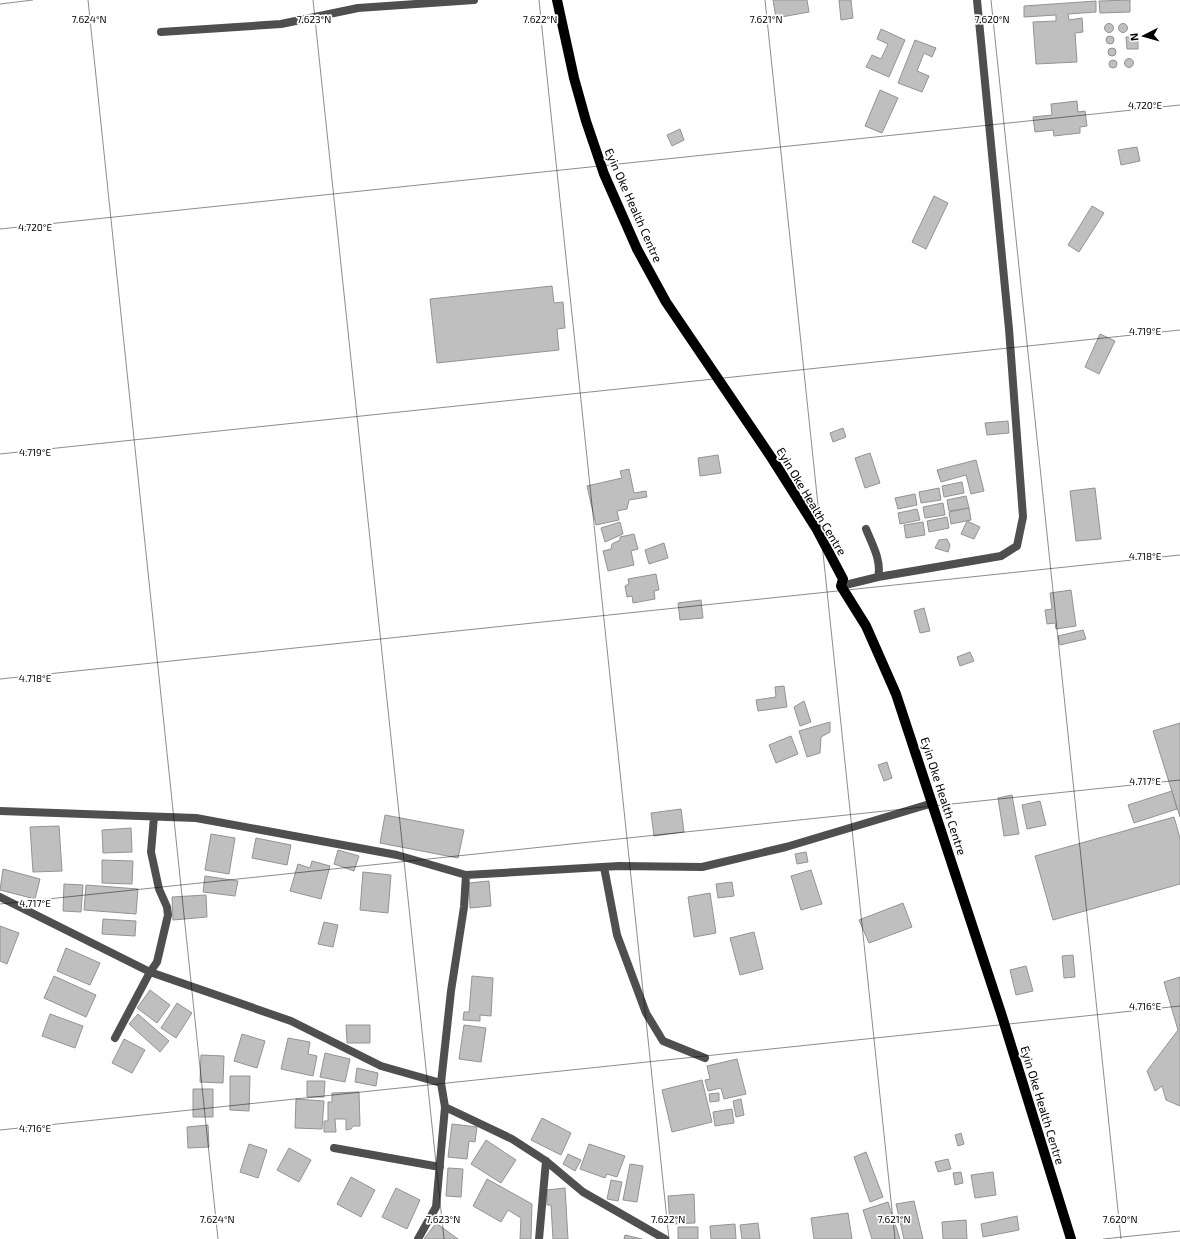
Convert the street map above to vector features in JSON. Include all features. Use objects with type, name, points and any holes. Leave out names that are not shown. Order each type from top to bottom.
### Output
[{"type":"main road","name":"Eyin Oke Health Centre","points":[[557,0],[574,78],[586,121],[604,174],[637,249],[666,302],[771,457],[816,528],[843,579],[841,586],[866,626],[896,694],[1001,1012],[1071,1239]]},
{"type":"street","points":[[161,32],[281,24],[357,4],[474,0]]},
{"type":"street","points":[[841,586],[878,577],[1001,556],[1017,546],[1024,517],[1009,329],[978,0]]},
{"type":"street","points":[[866,529],[875,549],[880,569],[878,577]]},
{"type":"street","points":[[0,811],[94,813],[204,820],[397,856],[466,875],[604,867],[702,867],[786,847],[933,803]]},
{"type":"street","points":[[115,1038],[150,972],[157,962],[168,915],[167,907],[159,889],[151,852],[154,817]]},
{"type":"street","points":[[604,867],[617,935],[646,1013],[663,1041],[705,1058]]},
{"type":"street","points":[[418,1239],[436,1207],[446,1107],[441,1083],[451,991],[464,907],[466,875]]},
{"type":"street","points":[[0,897],[150,972],[291,1021],[381,1066],[441,1083]]},
{"type":"street","points":[[446,1107],[512,1139],[546,1161],[583,1192],[666,1239]]},
{"type":"street","points":[[334,1148],[440,1167]]},
{"type":"street","points":[[539,1239],[546,1161]]},
{"type":"building","points":[[773,0],[807,0],[809,12],[776,18]]},
{"type":"building","points":[[839,0],[851,0],[853,18],[841,20]]},
{"type":"building","points":[[1130,0],[1130,12],[1100,13],[1099,1]]},
{"type":"building","points":[[1096,1],[1096,12],[1068,14],[1069,20],[1082,18],[1083,32],[1075,33],[1077,62],[1036,64],[1033,22],[1056,21],[1056,15],[1024,17],[1024,6]]},
{"type":"building","points":[[1123,23],[1128,28],[1123,33],[1118,28]]},
{"type":"building","points":[[1107,24],[1111,24],[1113,28],[1111,32],[1107,32],[1105,30],[1105,26]]},
{"type":"building","points":[[881,29],[905,40],[889,77],[866,67],[872,55],[881,59],[888,44],[877,39]]},
{"type":"building","points":[[1110,36],[1113,37],[1113,43],[1110,44],[1107,43],[1106,40],[1107,37]]},
{"type":"building","points":[[1126,37],[1138,37],[1138,49],[1127,49]]},
{"type":"building","points":[[915,40],[936,48],[932,57],[924,53],[917,71],[929,76],[922,92],[898,83]]},
{"type":"building","points":[[1110,48],[1114,48],[1116,52],[1114,56],[1110,56],[1108,54],[1108,50]]},
{"type":"building","points":[[1127,59],[1131,59],[1133,63],[1131,67],[1127,67],[1125,65],[1125,61]]},
{"type":"building","points":[[1111,60],[1115,60],[1117,64],[1115,68],[1111,68],[1109,66],[1109,62]]},
{"type":"building","points":[[880,90],[898,98],[882,133],[865,126]]},
{"type":"building","points":[[1077,101],[1078,112],[1085,111],[1087,126],[1080,127],[1080,133],[1054,136],[1053,130],[1035,132],[1033,117],[1052,115],[1051,104]]},
{"type":"building","points":[[680,129],[684,140],[672,146],[667,135]]},
{"type":"building","points":[[1137,147],[1140,161],[1121,165],[1118,150]]},
{"type":"building","points":[[934,196],[948,203],[926,249],[912,242]]},
{"type":"building","points":[[1092,206],[1104,213],[1079,252],[1068,245]]},
{"type":"building","points":[[552,286],[554,303],[563,302],[565,328],[557,329],[559,350],[437,363],[430,299]]},
{"type":"building","points":[[1100,334],[1115,341],[1099,374],[1085,367]]},
{"type":"building","points":[[1008,421],[1009,433],[987,435],[985,423]]},
{"type":"building","points":[[843,428],[846,437],[833,442],[830,433]]},
{"type":"building","points":[[870,453],[880,483],[865,488],[855,458]]},
{"type":"building","points":[[718,455],[721,473],[700,476],[698,458]]},
{"type":"building","points":[[976,460],[984,491],[971,494],[966,475],[941,482],[937,470]]},
{"type":"building","points":[[629,469],[634,493],[646,491],[647,497],[629,500],[627,509],[617,511],[619,520],[596,525],[587,486],[622,478],[620,471]]},
{"type":"building","points":[[962,482],[964,493],[944,497],[942,486]]},
{"type":"building","points":[[939,488],[941,500],[921,503],[919,492]]},
{"type":"building","points":[[1095,488],[1101,539],[1076,541],[1070,491]]},
{"type":"building","points":[[915,494],[917,505],[898,509],[895,498]]},
{"type":"building","points":[[966,496],[969,508],[949,511],[947,500]]},
{"type":"building","points":[[943,503],[945,515],[925,518],[923,507]]},
{"type":"building","points":[[969,508],[971,520],[951,524],[949,512]]},
{"type":"building","points":[[917,509],[920,520],[900,524],[898,513]]},
{"type":"building","points":[[947,517],[949,528],[929,532],[927,521]]},
{"type":"building","points":[[967,521],[980,527],[974,539],[961,534]]},
{"type":"building","points":[[620,522],[623,534],[605,542],[601,528]]},
{"type":"building","points":[[923,522],[925,535],[906,538],[904,525]]},
{"type":"building","points":[[634,534],[638,549],[631,551],[634,565],[608,571],[603,551],[611,549],[612,544],[620,540],[620,537]]},
{"type":"building","points":[[947,539],[950,545],[948,552],[935,548],[939,540]]},
{"type":"building","points":[[664,543],[668,558],[649,564],[645,550]]},
{"type":"building","points":[[656,574],[659,590],[654,591],[655,599],[633,603],[632,596],[627,597],[625,586],[629,584],[628,579]]},
{"type":"building","points":[[1071,590],[1076,626],[1056,629],[1055,623],[1047,624],[1045,610],[1052,609],[1050,593]]},
{"type":"building","points":[[701,600],[703,618],[680,620],[678,603]]},
{"type":"building","points":[[924,608],[930,631],[920,633],[914,611]]},
{"type":"building","points":[[1083,630],[1086,639],[1060,645],[1058,636]]},
{"type":"building","points":[[970,652],[974,661],[960,666],[957,657]]},
{"type":"building","points":[[784,686],[787,707],[758,711],[756,700],[776,697],[775,687]]},
{"type":"building","points":[[804,701],[811,722],[800,726],[794,707]]},
{"type":"building","points":[[830,722],[830,732],[821,737],[820,753],[807,757],[799,731]]},
{"type":"building","points":[[1180,723],[1180,817],[1153,731]]},
{"type":"building","points":[[791,736],[798,754],[776,763],[769,745]]},
{"type":"building","points":[[887,762],[892,778],[884,781],[878,765]]},
{"type":"building","points":[[1172,791],[1177,809],[1134,823],[1128,805]]},
{"type":"building","points":[[1012,795],[1019,834],[1004,836],[998,798]]},
{"type":"building","points":[[1040,801],[1046,825],[1027,829],[1022,805]]},
{"type":"building","points":[[681,809],[684,832],[654,836],[651,813]]},
{"type":"building","points":[[385,815],[464,830],[458,858],[380,843]]},
{"type":"building","points":[[1174,817],[1180,838],[1180,884],[1053,920],[1035,856]]},
{"type":"building","points":[[59,826],[62,871],[33,872],[30,827]]},
{"type":"building","points":[[131,828],[132,852],[103,853],[102,830]]},
{"type":"building","points":[[211,834],[235,838],[229,874],[205,870]]},
{"type":"building","points":[[256,838],[291,845],[287,865],[252,858]]},
{"type":"building","points":[[338,850],[359,856],[354,871],[334,864]]},
{"type":"building","points":[[806,852],[808,862],[797,864],[795,854]]},
{"type":"building","points":[[102,860],[133,861],[132,884],[102,883]]},
{"type":"building","points":[[312,861],[330,866],[321,899],[290,891],[298,864],[310,868]]},
{"type":"building","points":[[3,869],[40,879],[35,899],[0,890]]},
{"type":"building","points":[[811,870],[822,904],[801,910],[791,876]]},
{"type":"building","points":[[363,872],[391,875],[388,913],[360,910]]},
{"type":"building","points":[[205,876],[238,881],[235,896],[203,892]]},
{"type":"building","points":[[489,881],[491,906],[470,908],[469,883]]},
{"type":"building","points":[[732,882],[734,896],[718,898],[716,884]]},
{"type":"building","points":[[64,884],[83,885],[81,912],[63,911]]},
{"type":"building","points":[[86,885],[138,889],[136,914],[84,910]]},
{"type":"building","points":[[710,893],[716,933],[694,937],[688,897]]},
{"type":"building","points":[[206,895],[207,917],[173,920],[172,897]]},
{"type":"building","points":[[903,903],[912,927],[869,943],[859,920]]},
{"type":"building","points":[[103,919],[136,921],[135,936],[102,934]]},
{"type":"building","points":[[324,922],[338,925],[333,947],[318,944]]},
{"type":"building","points":[[0,926],[19,933],[7,964],[0,961]]},
{"type":"building","points":[[754,932],[763,969],[740,975],[730,938]]},
{"type":"building","points":[[66,948],[100,963],[90,985],[57,971]]},
{"type":"building","points":[[1073,955],[1075,977],[1064,978],[1062,956]]},
{"type":"building","points":[[1026,966],[1033,991],[1016,995],[1010,970]]},
{"type":"building","points":[[54,976],[96,995],[86,1017],[44,998]]},
{"type":"building","points":[[472,976],[493,978],[491,1016],[480,1015],[480,1021],[463,1020],[464,1012],[469,1012]]},
{"type":"building","points":[[1180,977],[1180,1106],[1166,1100],[1162,1086],[1155,1091],[1147,1071],[1178,1030],[1164,982]]},
{"type":"building","points":[[150,990],[170,1005],[157,1023],[137,1008]]},
{"type":"building","points":[[177,1003],[192,1013],[176,1038],[161,1028]]},
{"type":"building","points":[[50,1014],[83,1026],[75,1048],[42,1036]]},
{"type":"building","points":[[138,1014],[169,1041],[160,1052],[129,1024]]},
{"type":"building","points":[[346,1025],[370,1025],[370,1043],[347,1043]]},
{"type":"building","points":[[464,1025],[486,1028],[481,1062],[459,1059]]},
{"type":"building","points":[[242,1034],[265,1041],[257,1068],[234,1061]]},
{"type":"building","points":[[288,1038],[310,1042],[308,1054],[317,1056],[313,1076],[281,1069]]},
{"type":"building","points":[[124,1039],[145,1050],[132,1073],[112,1063]]},
{"type":"building","points":[[325,1053],[350,1059],[345,1082],[320,1077]]},
{"type":"building","points":[[201,1055],[224,1056],[223,1083],[200,1082]]},
{"type":"building","points":[[737,1059],[746,1094],[724,1099],[721,1088],[708,1091],[705,1080],[710,1079],[707,1066]]},
{"type":"building","points":[[357,1068],[378,1073],[376,1086],[355,1082]]},
{"type":"building","points":[[230,1076],[250,1076],[249,1111],[230,1110]]},
{"type":"building","points":[[702,1080],[712,1122],[672,1132],[662,1090]]},
{"type":"building","points":[[307,1081],[325,1081],[324,1097],[307,1097]]},
{"type":"building","points":[[193,1089],[213,1089],[213,1117],[193,1117]]},
{"type":"building","points":[[359,1092],[360,1126],[353,1126],[351,1129],[346,1130],[346,1119],[335,1119],[336,1132],[324,1132],[324,1121],[328,1121],[328,1102],[332,1102],[332,1093]]},
{"type":"building","points":[[719,1093],[719,1101],[710,1102],[709,1094]]},
{"type":"building","points":[[296,1099],[324,1101],[322,1129],[295,1128]]},
{"type":"building","points":[[741,1099],[744,1115],[736,1117],[733,1101]]},
{"type":"building","points":[[732,1109],[734,1123],[715,1126],[713,1112]]},
{"type":"building","points":[[542,1118],[571,1133],[561,1155],[531,1140]]},
{"type":"building","points":[[452,1124],[477,1127],[475,1142],[469,1141],[467,1159],[448,1157]]},
{"type":"building","points":[[208,1125],[209,1147],[188,1148],[187,1127]]},
{"type":"building","points":[[961,1133],[964,1144],[958,1146],[955,1135]]},
{"type":"building","points":[[486,1140],[516,1160],[501,1183],[471,1164]]},
{"type":"building","points":[[249,1144],[267,1150],[258,1178],[240,1172]]},
{"type":"building","points":[[589,1144],[625,1156],[617,1177],[607,1174],[605,1178],[580,1169]]},
{"type":"building","points":[[289,1148],[311,1160],[299,1182],[277,1170]]},
{"type":"building","points":[[866,1152],[883,1197],[870,1202],[854,1157]]},
{"type":"building","points":[[568,1154],[581,1160],[575,1171],[563,1164]]},
{"type":"building","points":[[948,1159],[951,1169],[938,1172],[935,1162]]},
{"type":"building","points":[[630,1164],[643,1166],[637,1202],[623,1200]]},
{"type":"building","points":[[448,1168],[463,1169],[461,1197],[446,1196]]},
{"type":"building","points":[[961,1172],[963,1183],[955,1185],[953,1173]]},
{"type":"building","points":[[993,1172],[996,1195],[975,1198],[971,1175]]},
{"type":"building","points":[[351,1177],[375,1190],[361,1217],[337,1204]]},
{"type":"building","points":[[487,1179],[532,1204],[531,1239],[520,1239],[521,1218],[508,1210],[501,1222],[473,1206]]},
{"type":"building","points":[[611,1180],[622,1182],[618,1201],[607,1199]]},
{"type":"building","points":[[396,1188],[420,1200],[407,1229],[382,1217]]},
{"type":"building","points":[[565,1188],[568,1239],[553,1239],[551,1205],[547,1205],[547,1190]]},
{"type":"building","points":[[694,1194],[695,1223],[670,1224],[668,1196]]},
{"type":"building","points":[[914,1201],[923,1239],[904,1239],[896,1204]]},
{"type":"building","points":[[888,1202],[900,1239],[872,1239],[863,1210]]},
{"type":"building","points":[[848,1213],[852,1239],[814,1239],[811,1218]]},
{"type":"building","points":[[1017,1216],[1019,1230],[983,1237],[981,1224]]},
{"type":"building","points":[[966,1220],[967,1239],[943,1239],[942,1222]]},
{"type":"building","points":[[436,1223],[458,1239],[424,1239]]},
{"type":"building","points":[[758,1223],[760,1239],[742,1239],[740,1225]]},
{"type":"building","points":[[735,1224],[736,1239],[711,1239],[710,1226]]},
{"type":"building","points":[[678,1227],[698,1227],[698,1239],[678,1239]]},
{"type":"building","points":[[625,1235],[642,1239],[624,1239]]}]
